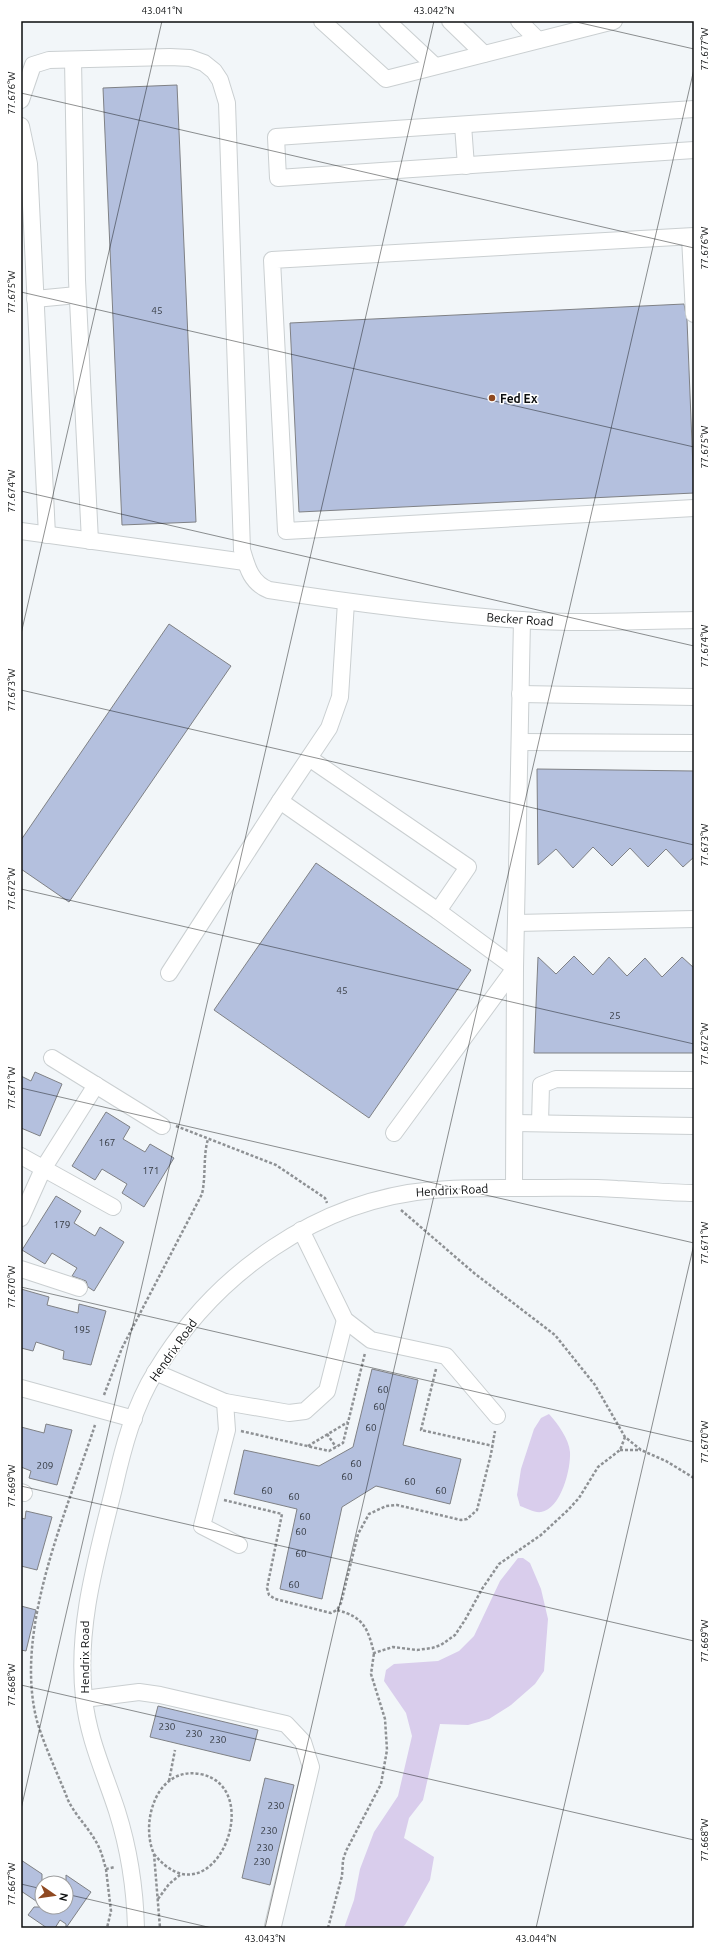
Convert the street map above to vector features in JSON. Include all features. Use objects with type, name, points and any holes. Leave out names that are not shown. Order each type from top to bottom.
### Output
[{"type":"street","points":[[322,21],[386,79],[614,21]]},
{"type":"street","points":[[387,21],[435,66]]},
{"type":"street","points":[[450,21],[484,54]]},
{"type":"street","points":[[519,21],[538,40]]},
{"type":"street","name":"Becker Road","points":[[21,100],[33,65],[49,60],[170,57],[190,58],[204,63],[214,71],[220,80],[227,103],[242,550],[245,562],[253,579],[262,587],[269,590],[346,602],[522,620],[600,622],[694,620]]},
{"type":"street","points":[[73,60],[77,295],[90,541]]},
{"type":"street","points":[[694,109],[276,137],[278,178],[694,150]]},
{"type":"street","points":[[463,125],[466,166]]},
{"type":"street","points":[[21,126],[29,164],[47,535]]},
{"type":"street","points":[[694,314],[692,237],[272,260],[286,531],[694,508]]},
{"type":"street","points":[[35,299],[77,295]]},
{"type":"street","points":[[21,531],[245,562]]},
{"type":"street","points":[[169,974],[280,801],[329,728],[340,697],[346,602]]},
{"type":"street","points":[[514,1188],[515,968],[522,620]]},
{"type":"street","points":[[520,694],[694,697]]},
{"type":"street","points":[[520,742],[694,743]]},
{"type":"street","points":[[309,758],[468,867],[438,911]]},
{"type":"street","points":[[280,801],[438,911],[515,968]]},
{"type":"street","points":[[516,923],[694,919]]},
{"type":"street","points":[[394,1133],[515,968]]},
{"type":"street","points":[[52,1058],[162,1126]]},
{"type":"street","points":[[540,1123],[541,1085],[556,1079],[694,1080]]},
{"type":"street","points":[[21,1218],[42,1169],[96,1085]]},
{"type":"street","points":[[515,1123],[694,1126]]},
{"type":"street","points":[[21,1156],[42,1169],[113,1206]]},
{"type":"street","name":"Hendrix Road","points":[[136,1928],[130,1863],[116,1810],[93,1744],[84,1699],[82,1657],[84,1615],[122,1454],[134,1419],[155,1372],[187,1327],[214,1295],[240,1271],[301,1230],[333,1215],[392,1196],[432,1190],[514,1188],[618,1189],[694,1194]]},
{"type":"street","points":[[301,1230],[345,1320],[372,1340],[446,1356],[497,1416]]},
{"type":"street","points":[[21,1269],[78,1288]]},
{"type":"street","points":[[155,1372],[225,1402],[289,1413],[305,1412],[328,1391],[345,1320]]},
{"type":"street","points":[[21,1388],[134,1419]]},
{"type":"street","points":[[225,1402],[227,1430],[202,1526],[239,1545]]},
{"type":"street","points":[[84,1699],[139,1692],[160,1695],[286,1724],[303,1742],[311,1767],[273,1926]]},
{"type":"path","points":[[162,1126],[166,1129],[171,1123],[276,1165],[324,1198],[333,1215]]},
{"type":"path","points":[[107,1928],[111,1911],[106,1870],[101,1852],[95,1840],[68,1800],[38,1721],[30,1661],[45,1578],[61,1523],[100,1410],[107,1384],[122,1348],[202,1194],[205,1179],[206,1145],[208,1139]]},
{"type":"path","points":[[392,1196],[401,1211],[510,1302],[555,1335],[595,1385],[625,1437],[641,1450],[666,1461],[694,1478]]},
{"type":"path","points":[[240,1430],[329,1451],[343,1443],[366,1349]]},
{"type":"path","points":[[439,1355],[422,1430],[493,1446]]},
{"type":"path","points":[[238,1438],[245,1406]]},
{"type":"path","points":[[226,1492],[224,1500],[282,1514],[267,1588],[269,1594],[275,1599],[331,1613],[337,1610],[341,1603],[358,1534],[369,1514],[386,1506],[397,1505],[461,1520],[467,1518],[477,1510],[493,1446],[497,1416]]},
{"type":"path","points":[[307,1446],[348,1421]]},
{"type":"path","points":[[327,1434],[336,1447]]},
{"type":"path","points":[[374,1653],[393,1647],[424,1650],[441,1645],[449,1640],[460,1629],[482,1589],[499,1564],[548,1529],[579,1498],[598,1467],[620,1450],[625,1437]]},
{"type":"path","points":[[620,1450],[641,1450]]},
{"type":"path","points":[[328,1928],[342,1876],[343,1860],[346,1851],[381,1784],[387,1750],[385,1719],[371,1674],[374,1653],[368,1631],[364,1625],[351,1615],[337,1610]]},
{"type":"path","points":[[169,1781],[175,1750]]},
{"type":"path","points":[[154,1854],[170,1871],[181,1875],[199,1873],[214,1863],[225,1848],[232,1819],[231,1807],[227,1794],[217,1781],[207,1775],[194,1773],[181,1775],[169,1781],[156,1796],[150,1813],[148,1835],[154,1854],[160,1928]]},
{"type":"path","points":[[106,1870],[130,1863]]},
{"type":"path","points":[[158,1899],[169,1884],[181,1875]]},
{"type":"shaded area","points":[[549,1414],[568,1442],[570,1459],[567,1478],[559,1496],[554,1504],[548,1509],[539,1512],[520,1506],[517,1495],[521,1469],[534,1429],[541,1418]]},
{"type":"shaded area","points":[[518,1558],[523,1558],[530,1563],[541,1589],[548,1619],[544,1671],[535,1684],[511,1705],[489,1719],[468,1725],[440,1724],[423,1800],[409,1818],[404,1838],[434,1857],[430,1880],[405,1925],[401,1928],[344,1928],[354,1900],[360,1869],[374,1832],[398,1796],[412,1736],[406,1713],[384,1681],[386,1670],[394,1664],[438,1661],[459,1651],[474,1636],[500,1581]]},
{"type":"building","points":[[177,85],[196,522],[122,525],[103,88]]},
{"type":"building","name":"Fed Ex","points":[[684,304],[687,320],[694,493],[299,512],[290,323]]},
{"type":"building","points":[[169,624],[231,666],[69,902],[21,869],[21,840]]},
{"type":"building","points":[[537,769],[694,771],[694,857],[683,867],[666,849],[648,867],[630,848],[612,866],[593,847],[573,868],[556,849],[538,865]]},
{"type":"building","points":[[316,863],[471,970],[369,1118],[214,1010]]},
{"type":"building","points":[[574,956],[593,975],[609,957],[627,976],[645,958],[662,977],[682,957],[694,968],[694,1053],[534,1053],[538,957],[556,974]]},
{"type":"building","points":[[35,1072],[62,1084],[40,1136],[21,1128],[21,1076],[31,1081]]},
{"type":"building","points":[[106,1112],[130,1127],[123,1139],[145,1152],[150,1144],[174,1158],[144,1207],[122,1193],[127,1184],[102,1169],[95,1180],[72,1166]]},
{"type":"building","points":[[56,1196],[81,1211],[74,1223],[95,1236],[100,1227],[124,1242],[94,1291],[88,1287],[86,1281],[72,1276],[77,1268],[52,1253],[45,1264],[22,1250]]},
{"type":"building","points":[[21,1289],[49,1297],[47,1305],[78,1313],[79,1304],[106,1311],[91,1365],[63,1359],[64,1351],[36,1342],[33,1351],[21,1348]]},
{"type":"building","points":[[372,1369],[418,1380],[403,1445],[461,1459],[450,1504],[376,1486],[342,1507],[322,1599],[280,1589],[297,1509],[234,1494],[244,1450],[319,1466],[353,1447]]},
{"type":"building","points":[[46,1424],[72,1430],[57,1485],[29,1478],[31,1471],[21,1467],[21,1427],[44,1433]]},
{"type":"building","points":[[26,1511],[52,1517],[37,1570],[21,1566],[21,1518],[25,1519]]},
{"type":"building","points":[[21,1606],[36,1610],[26,1651],[21,1650]]},
{"type":"building","points":[[158,1706],[258,1730],[250,1761],[150,1737]]},
{"type":"building","points":[[265,1778],[294,1785],[270,1885],[242,1878]]},
{"type":"building","points":[[21,1860],[42,1875],[34,1875],[34,1900],[21,1891]]},
{"type":"building","points":[[74,1880],[91,1892],[66,1928],[66,1924],[60,1920],[55,1928],[47,1928],[28,1915],[34,1907],[34,1915],[74,1915]]},
{"type":"place","name":"Fed Ex","points":[[492,398]]}]
